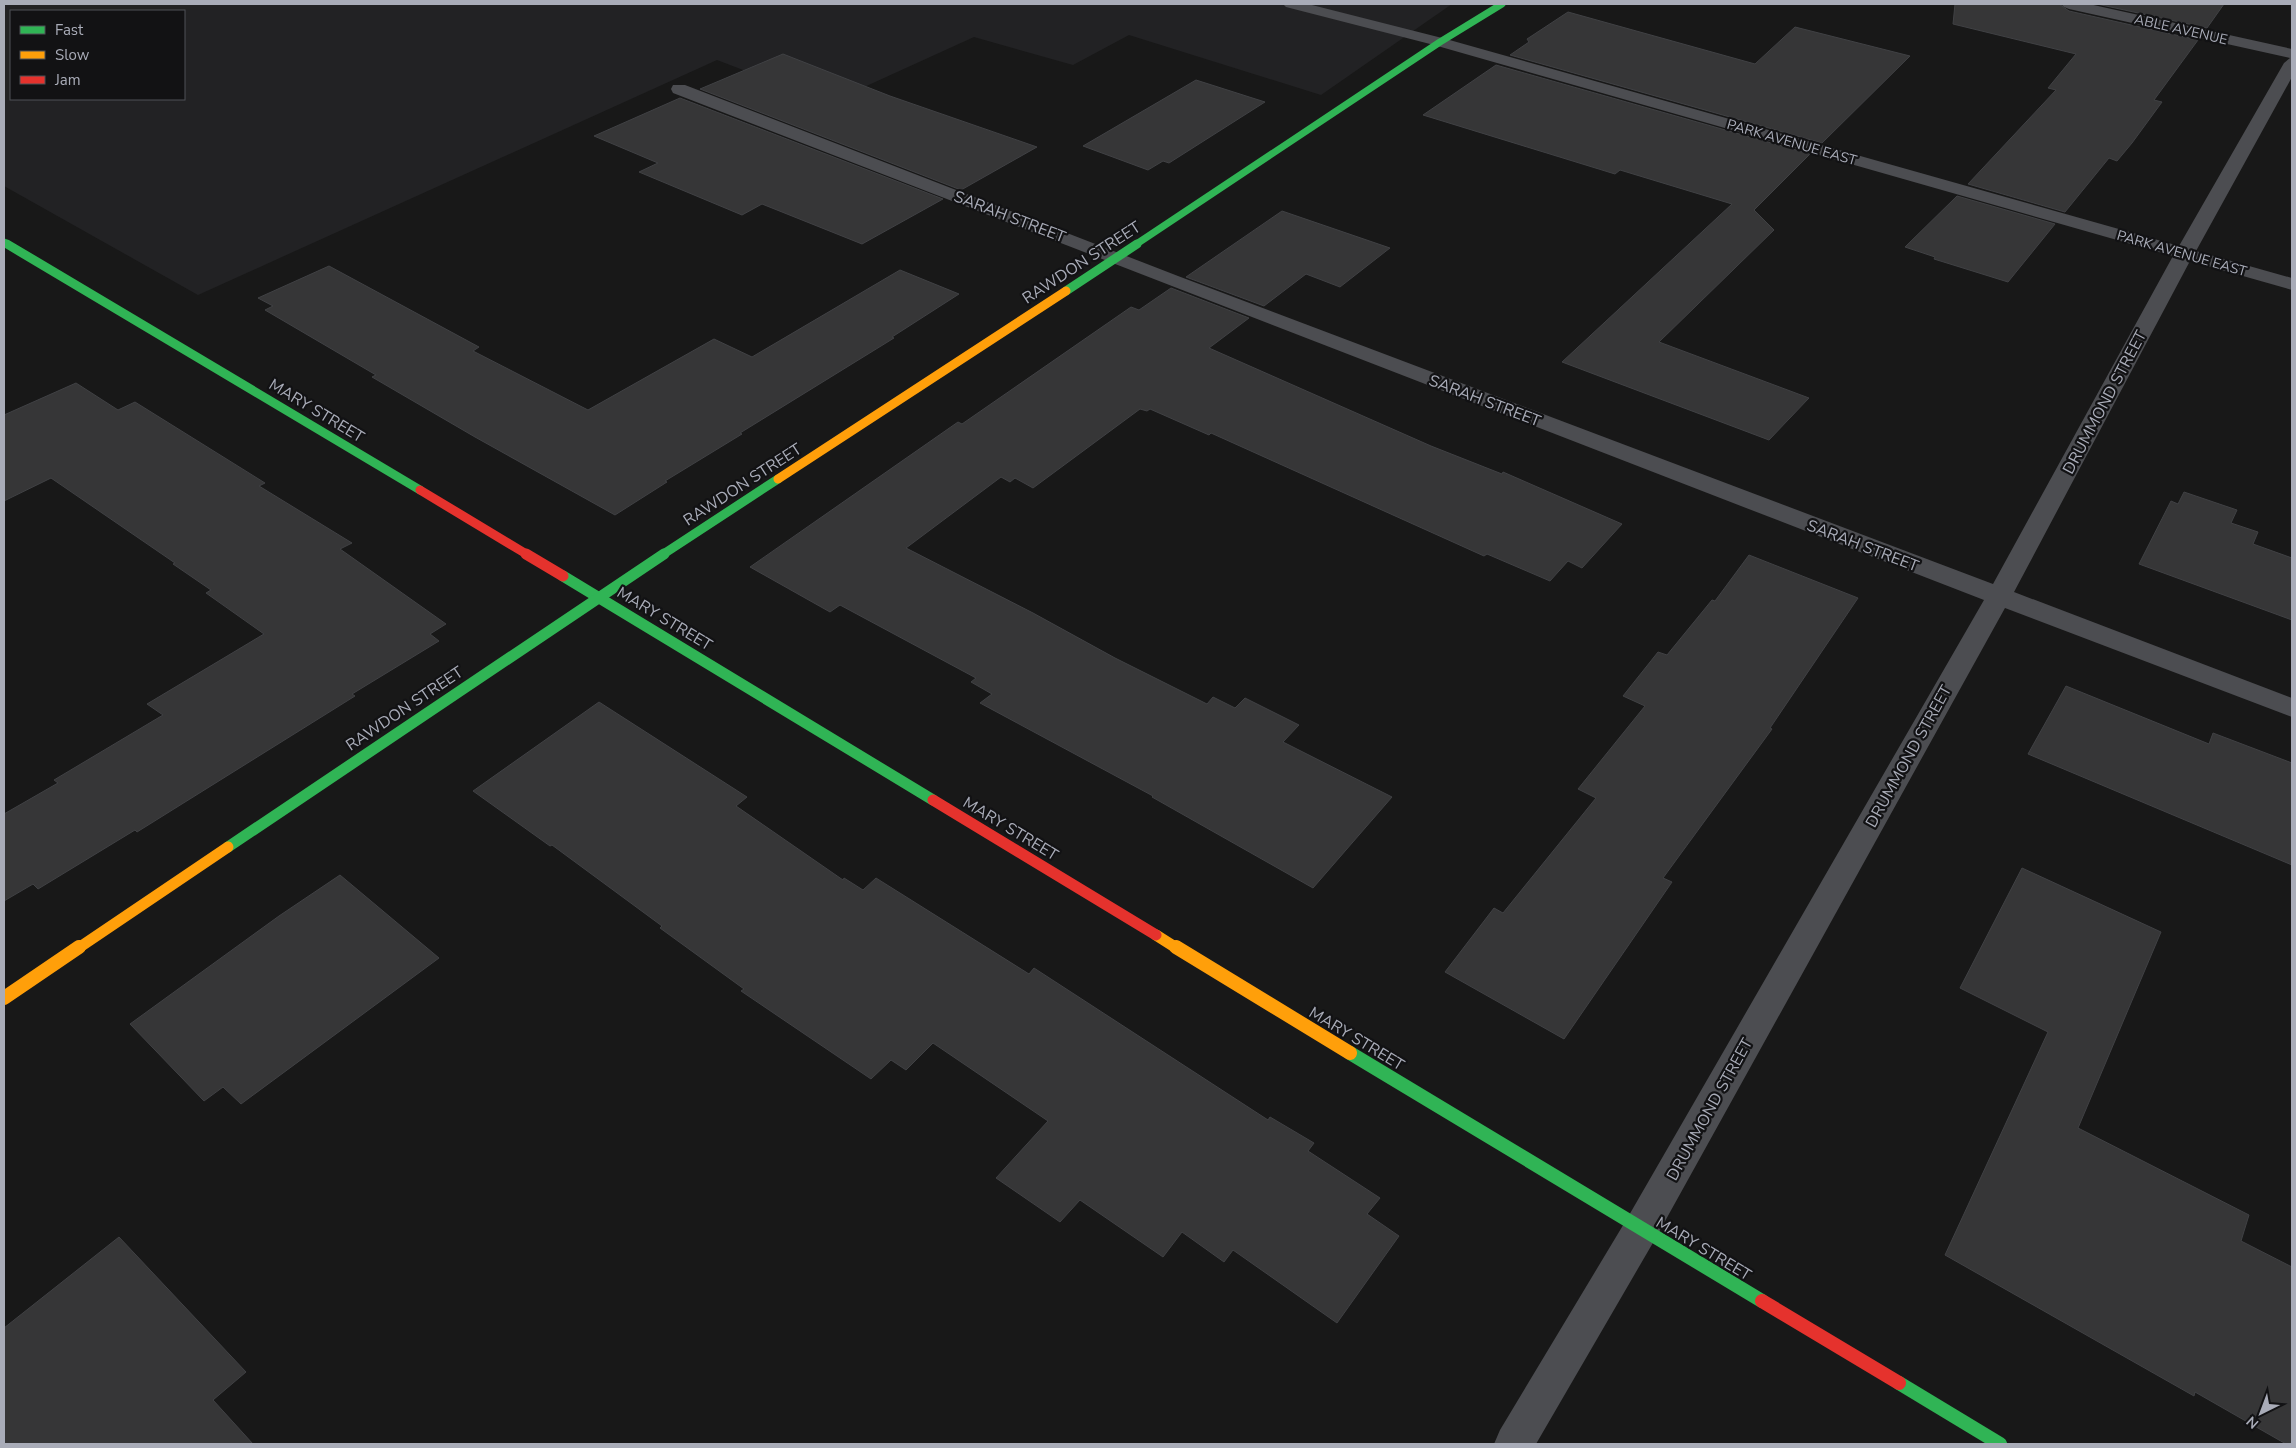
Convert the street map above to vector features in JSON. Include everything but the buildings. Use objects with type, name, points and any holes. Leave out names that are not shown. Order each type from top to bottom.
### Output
[{"type":"street","name":"PARK AVENUE EAST","points":[[1291,4],[1440,42],[2292,284]]},
{"type":"street","name":"RAWDON STREET","points":[[4,998],[598,597],[1117,258],[1440,42],[1502,4]]},
{"type":"street","name":"ABLE AVENUE","points":[[2069,4],[2292,54]]},
{"type":"street","name":"DRUMMOND STREET","points":[[1514,1444],[1641,1229],[1999,596],[2184,254],[2292,63]]},
{"type":"street","name":"SARAH STREET","points":[[679,89],[2292,708]]},
{"type":"street","name":"MARY STREET","points":[[4,242],[598,597],[1641,1229],[2000,1444]]},
{"type":"shaded area","points":[[4,4],[1452,4],[1321,95],[1129,35],[1073,65],[974,37],[829,103],[717,60],[198,295],[4,186]]},
{"type":"traffic: fast","points":[[1066,291],[1440,42],[1502,4]]},
{"type":"traffic: fast","points":[[4,242],[420,490]]},
{"type":"traffic: fast","points":[[228,847],[598,597],[778,479]]},
{"type":"traffic: fast","points":[[563,576],[933,800]]},
{"type":"traffic: fast","points":[[1350,1053],[1762,1301]]},
{"type":"traffic: fast","points":[[1899,1383],[2000,1444]]},
{"type":"traffic: slow","points":[[778,479],[1066,291]]},
{"type":"traffic: slow","points":[[4,998],[228,847]]},
{"type":"traffic: slow","points":[[1156,935],[1350,1053]]},
{"type":"traffic: jam","points":[[420,490],[563,576]]},
{"type":"traffic: jam","points":[[933,800],[1156,935]]},
{"type":"traffic: jam","points":[[1762,1301],[1899,1383]]}]
